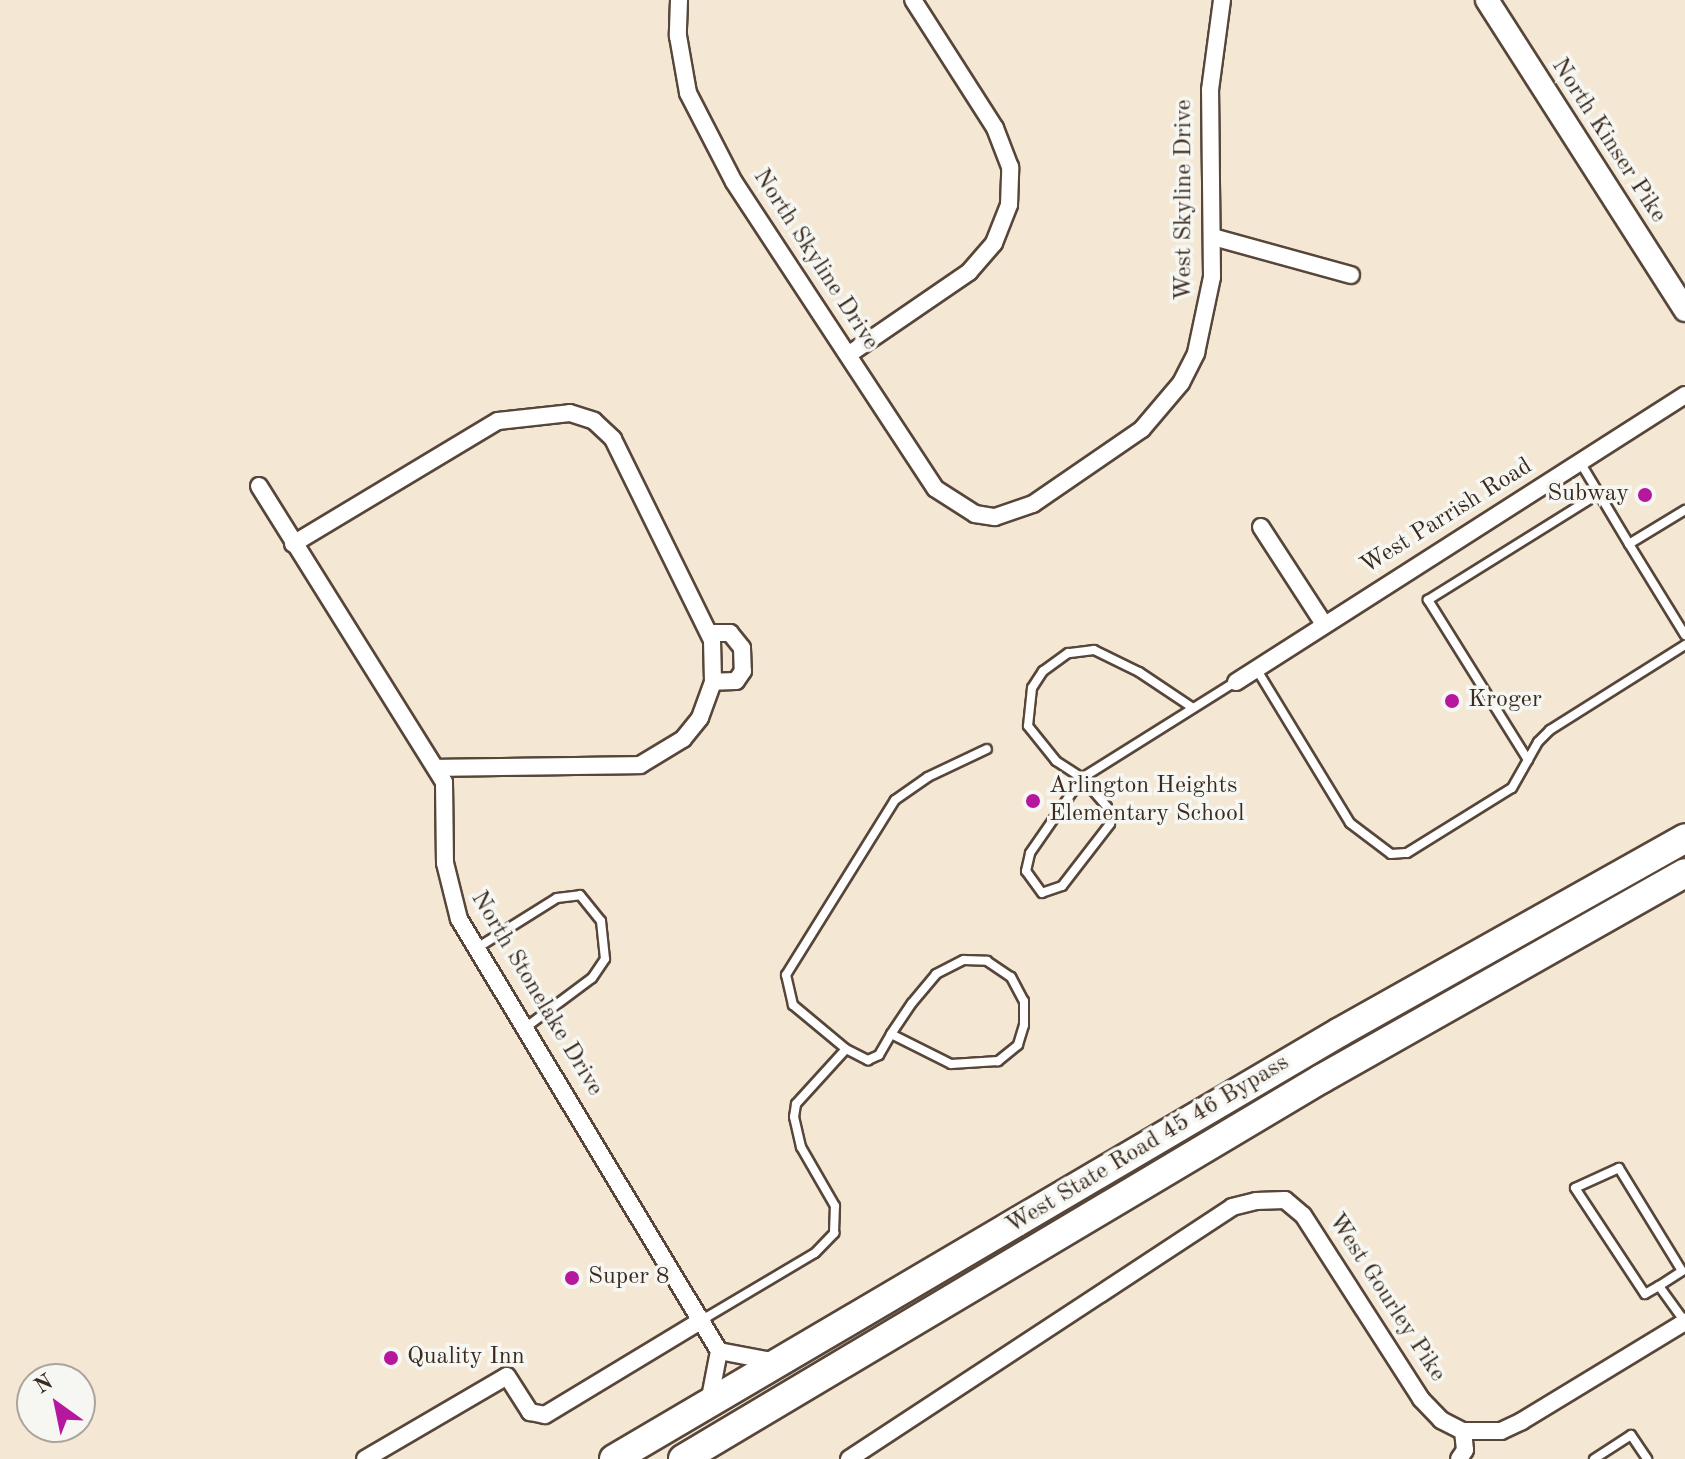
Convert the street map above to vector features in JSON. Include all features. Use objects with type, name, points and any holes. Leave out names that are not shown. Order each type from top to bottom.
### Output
[{"type":"highway","name":"West State Road 45 46 Bypass","points":[[614,1459],[1174,1129],[1685,838]]},
{"type":"highway","name":"West State Road 45 46 Bypass","points":[[683,1459],[1148,1181],[1685,873]]},
{"type":"highway","points":[[1148,1181],[1169,1149],[1174,1129]]},
{"type":"street","name":"North Skyline Drive","points":[[679,0],[682,69],[700,123],[936,489],[975,514]]},
{"type":"street","points":[[848,355],[969,272],[994,243],[1009,205],[1010,167],[995,128],[913,0]]},
{"type":"street","name":"West Skyline Drive","points":[[975,514],[1006,515],[1033,504],[1114,451],[1163,407],[1181,383],[1202,336],[1210,298],[1213,237],[1210,90],[1222,0]]},
{"type":"street","name":"North Kinser Pike","points":[[1487,0],[1685,310]]},
{"type":"street","points":[[1213,237],[1351,275]]},
{"type":"street","name":"West Parrish Road","points":[[1236,682],[1685,395]]},
{"type":"street","points":[[293,544],[498,421],[543,413],[581,415],[605,429],[620,449],[710,633],[713,682],[700,718],[683,739],[640,765],[437,768]]},
{"type":"street","name":"North Stonelake Drive","points":[[259,486],[437,768],[446,798],[449,892],[476,949],[719,1351]]},
{"type":"street","points":[[1261,527],[1324,624]]},
{"type":"street","points":[[710,633],[730,633],[742,648],[743,671],[736,681],[713,682]]},
{"type":"street","name":"West Gourley Pike","points":[[849,1459],[1232,1207],[1285,1200],[1325,1244],[1421,1399],[1441,1420],[1463,1431]]},
{"type":"street","points":[[365,1459],[507,1376],[536,1415],[554,1411],[702,1320]]},
{"type":"street","points":[[1459,1459],[1465,1450],[1463,1431],[1501,1431],[1522,1421],[1685,1322]]},
{"type":"street","points":[[709,1403],[719,1351],[777,1362]]},
{"type":"lane","points":[[1580,462],[1685,635]]},
{"type":"lane","points":[[1528,760],[1428,600],[1598,494]]},
{"type":"lane","points":[[1629,544],[1685,510]]},
{"type":"lane","points":[[1257,670],[1350,823],[1391,854],[1407,853],[1512,788],[1550,730],[1685,645]]},
{"type":"lane","points":[[1193,708],[1139,672],[1094,650],[1068,653],[1043,671],[1032,688],[1028,726],[1056,761],[1082,778],[1107,807],[1110,824],[1062,886],[1042,893],[1026,871],[1030,853],[1082,778],[1236,682]]},
{"type":"lane","points":[[891,1034],[951,1064],[998,1061],[1018,1045],[1024,1025],[1024,1001],[1011,977],[987,961],[964,960],[936,974],[891,1034],[879,1055],[868,1060],[846,1049],[793,1005],[786,975],[895,800],[928,777],[987,749]]},
{"type":"lane","points":[[476,949],[557,898],[580,895],[601,921],[605,959],[592,978],[525,1028]]},
{"type":"lane","points":[[702,1320],[815,1253],[834,1233],[835,1206],[801,1147],[794,1117],[796,1104],[846,1049]]},
{"type":"lane","points":[[1619,1168],[1682,1271],[1659,1286],[1645,1294],[1575,1188],[1619,1168]]},
{"type":"lane","points":[[1659,1286],[1685,1322]]},
{"type":"lane","points":[[1594,1459],[1631,1435],[1647,1459]]},
{"type":"place","name":"Subway","points":[[1645,495]]},
{"type":"place","name":"Kroger","points":[[1452,701]]},
{"type":"place","name":"Arlington Heights Elementary School","points":[[1033,801]]},
{"type":"place","name":"Super 8","points":[[572,1278]]},
{"type":"place","name":"Quality Inn","points":[[391,1358]]}]
